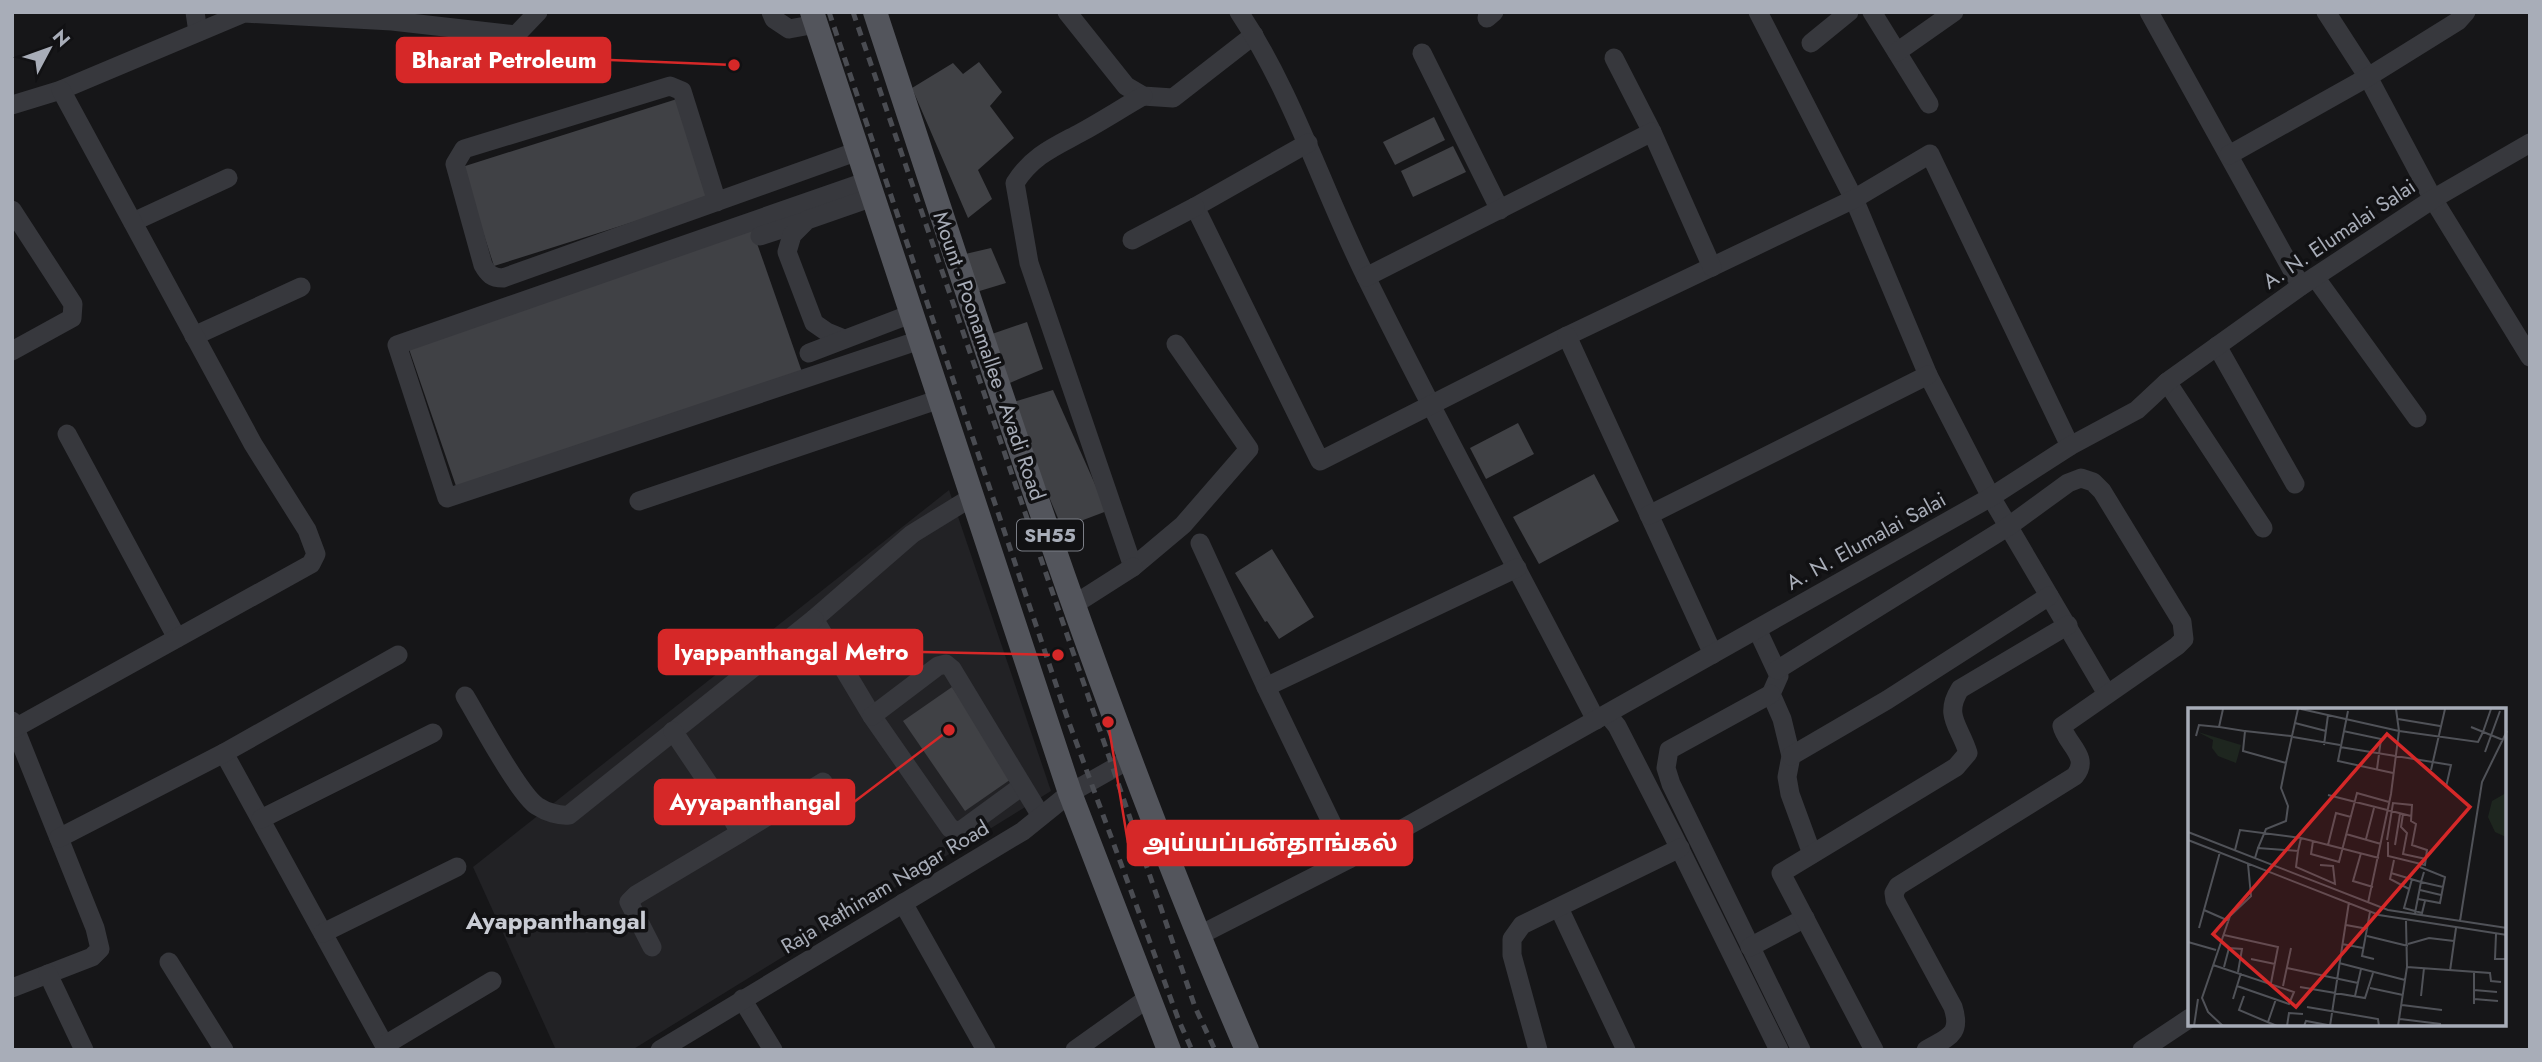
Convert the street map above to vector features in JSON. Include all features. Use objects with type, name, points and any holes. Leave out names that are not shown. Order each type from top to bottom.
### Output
[{"type":"main road","name":"Mount - Poonamallee - Avadi Road","points":[[875,12],[1021,454],[1130,759],[1198,936],[1247,1050]]},
{"type":"main road","name":"SH55","points":[[814,18],[1070,793],[1169,1050]]},
{"type":"street","points":[[12,105],[61,90],[197,22],[244,13],[392,21],[516,35],[538,12]]},
{"type":"street","points":[[771,12],[774,19],[789,29],[814,18]]},
{"type":"street","points":[[1067,12],[1126,86],[1143,96],[1172,98],[1254,35]]},
{"type":"street","points":[[1239,12],[1254,35],[1308,143],[1366,277],[1432,405],[1517,568],[1602,717],[1617,726],[1779,1050]]},
{"type":"street","points":[[1758,12],[1854,199],[1928,375],[1991,497],[2107,694]]},
{"type":"street","points":[[1811,43],[1849,12]]},
{"type":"street","points":[[1872,12],[1929,104]]},
{"type":"street","points":[[1898,52],[1954,12]]},
{"type":"street","points":[[2148,12],[2229,155],[2308,282],[2417,418]]},
{"type":"street","points":[[2326,12],[2368,76],[2432,199],[2530,357]]},
{"type":"street","points":[[2229,155],[2368,76],[2458,21],[2466,12]]},
{"type":"street","points":[[1422,53],[1500,210]]},
{"type":"street","points":[[1614,58],[1652,132],[1712,267]]},
{"type":"street","points":[[717,202],[682,92],[670,86],[464,149],[456,164],[484,265],[488,273],[495,278],[503,278],[717,202],[858,151]]},
{"type":"street","points":[[12,988],[92,957],[100,949],[95,928],[14,724],[311,564],[316,554],[307,530],[253,444],[61,90]]},
{"type":"street","points":[[1133,567],[1029,263],[1015,183],[1036,157],[1051,146],[1143,96]]},
{"type":"street","points":[[1366,277],[1652,132]]},
{"type":"street","points":[[1132,240],[1308,143]]},
{"type":"street","name":"A. N. Elumalai Salai","points":[[1198,936],[1349,859],[1991,497],[2070,446],[2137,410],[2167,382],[2308,282],[2432,199],[2530,143]]},
{"type":"street","points":[[1195,207],[1320,461],[1567,336],[1854,199],[1930,154],[2070,446]]},
{"type":"street","points":[[133,222],[228,178]]},
{"type":"street","points":[[844,339],[814,323],[787,252],[792,235],[815,218],[870,189]]},
{"type":"street","points":[[870,189],[397,345],[447,498],[920,340]]},
{"type":"street","points":[[12,210],[73,304],[72,318],[12,351]]},
{"type":"street","points":[[760,236],[815,218]]},
{"type":"street","points":[[194,335],[300,287]]},
{"type":"street","points":[[808,353],[912,314]]},
{"type":"street","points":[[1567,336],[1713,654]]},
{"type":"street","points":[[1075,604],[1133,567],[1183,525],[1249,449],[1176,344]]},
{"type":"street","points":[[2217,346],[2295,484]]},
{"type":"street","points":[[1649,515],[1928,375]]},
{"type":"street","points":[[2167,382],[2263,528]]},
{"type":"street","points":[[639,500],[940,400]]},
{"type":"street","points":[[66,433],[177,638]]},
{"type":"street","points":[[1777,670],[2009,526],[2068,483],[2081,478],[2094,482],[2102,491],[2182,622],[2184,639],[2177,646],[2062,726],[2063,732],[2081,757],[2080,770],[2074,776],[1898,886],[1894,893],[1895,900],[1953,1007],[1958,1022],[1955,1031],[1926,1050]]},
{"type":"street","points":[[465,696],[537,806],[560,816],[569,815],[814,619],[912,534],[972,497]]},
{"type":"street","points":[[1200,543],[1349,859]]},
{"type":"street","points":[[1266,687],[1517,568]]},
{"type":"street","points":[[1791,756],[1887,700],[2049,596]]},
{"type":"street","points":[[814,619],[872,716],[950,828],[959,832],[1023,786]]},
{"type":"street","points":[[1874,1050],[1781,873],[1964,761],[1968,753],[1952,717],[1951,707],[1960,689],[2068,625]]},
{"type":"street","points":[[1757,629],[1779,676],[1771,694],[1669,750],[1666,768],[1671,784],[1801,1050]]},
{"type":"street","points":[[59,838],[224,752],[398,655]]},
{"type":"street","points":[[872,716],[938,666],[946,664],[1041,817]]},
{"type":"street","points":[[1771,694],[1782,719],[1791,756],[1787,777],[1790,794],[1812,854]]},
{"type":"street","points":[[673,731],[740,834]]},
{"type":"street","points":[[261,819],[433,733]]},
{"type":"street","points":[[224,752],[386,1048],[492,981]]},
{"type":"street","name":"Raja Rathinam Nagar Road","points":[[660,1050],[1023,831],[1070,793],[1130,759]]},
{"type":"street","points":[[652,947],[629,902],[636,895],[823,782]]},
{"type":"street","points":[[1538,1050],[1515,971],[1512,939],[1522,925],[1679,848]]},
{"type":"street","points":[[323,933],[457,867]]},
{"type":"street","points":[[903,902],[986,1050]]},
{"type":"street","points":[[1559,908],[1626,1050]]},
{"type":"street","points":[[1750,947],[1805,918]]},
{"type":"street","points":[[169,962],[224,1050]]},
{"type":"street","points":[[48,974],[84,1050]]},
{"type":"street","points":[[1075,1050],[1148,998]]},
{"type":"street","points":[[743,999],[773,1050]]},
{"type":"street","points":[[2142,1050],[2188,1019]]},
{"type":"shaded area","points":[[949,490],[1051,791],[632,1050],[556,1050],[473,867]]},
{"type":"building","points":[[979,62],[1002,92],[990,106],[1014,138],[978,170],[992,199],[968,218],[912,88],[953,63],[963,74]]},
{"type":"building","points":[[677,99],[709,198],[494,266],[462,167]]},
{"type":"building","points":[[1434,117],[1445,140],[1395,165],[1383,142]]},
{"type":"building","points":[[1453,146],[1466,172],[1413,197],[1401,171]]},
{"type":"building","points":[[752,229],[802,372],[457,489],[408,346]]},
{"type":"building","points":[[991,248],[1006,283],[973,293],[961,255]]},
{"type":"building","points":[[1027,322],[1043,369],[1005,385],[989,335]]},
{"type":"building","points":[[1053,390],[1107,511],[1062,528],[1010,403]]},
{"type":"building","points":[[1518,423],[1534,454],[1486,479],[1470,448]]},
{"type":"building","points":[[1594,474],[1619,521],[1539,564],[1513,517]]},
{"type":"building","points":[[1272,549],[1314,617],[1279,639],[1267,621],[1265,622],[1235,573]]},
{"type":"building","points":[[952,687],[1014,777],[965,811],[903,721]]},
{"type":"railway","points":[[829,12],[1068,720],[1192,1050]]},
{"type":"railway","points":[[853,12],[1195,1007],[1215,1050]]},
{"type":"place","name":"Bharat Petroleum","points":[[734,65]]},
{"type":"place","name":"Iyappanthangal Metro","points":[[1058,655]]},
{"type":"place","name":"அய்யப்பன்தாங்கல்","points":[[1108,722]]},
{"type":"place","name":"Ayyapanthangal","points":[[949,730]]},
{"type":"district","name":"Ayappanthangal","points":[[556,921]]}]
